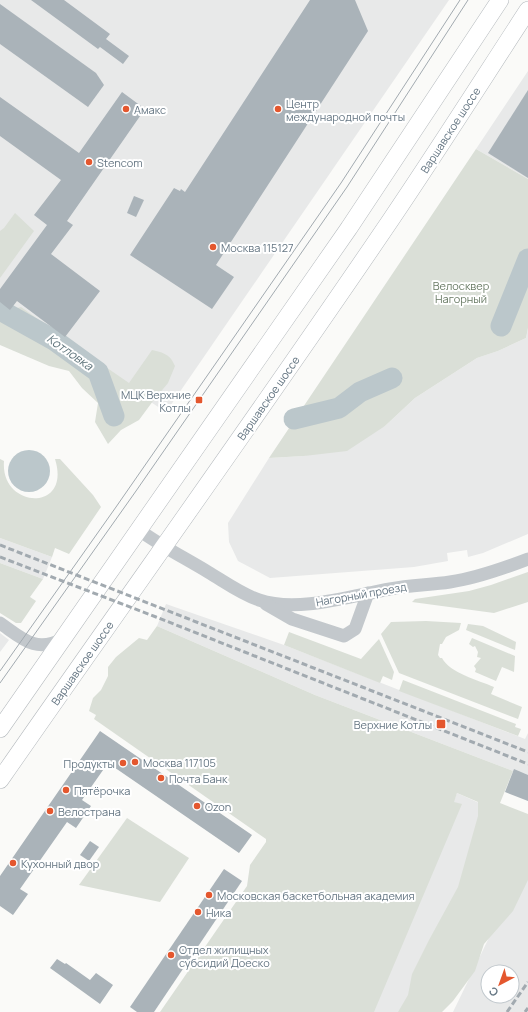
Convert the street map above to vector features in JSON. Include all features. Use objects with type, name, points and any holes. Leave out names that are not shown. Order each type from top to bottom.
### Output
[{"type":"main road","points":[[0,729],[360,211],[500,0]]},
{"type":"main road","name":"Варшавское шоссе","points":[[0,780],[393,217],[528,10]]},
{"type":"street","name":"Нагорный проезд","points":[[139,530],[164,547],[243,592],[258,600],[273,603],[289,604],[329,602],[413,585],[450,582],[488,574],[528,559]]},
{"type":"street","points":[[258,600],[292,619],[344,636],[355,629],[368,593]]},
{"type":"street","points":[[0,623],[32,644],[46,645],[63,639]]},
{"type":"street","points":[[32,644],[38,657],[38,675]]},
{"type":"shaded area","points":[[0,0],[449,0],[166,412],[0,304]]},
{"type":"shaded area","points":[[528,71],[528,179],[476,149]]},
{"type":"shaded area","points":[[528,328],[528,534],[483,553],[468,557],[467,550],[447,553],[448,561],[414,567],[270,578],[238,561],[229,542],[228,523],[269,458],[304,456],[385,426],[415,398],[477,358],[498,351],[526,338]]},
{"type":"shaded area","points":[[29,450],[44,456],[50,471],[44,486],[29,492],[14,486],[8,471],[14,456]]},
{"type":"shaded area","points":[[0,538],[52,557],[43,579],[0,563]]},
{"type":"shaded area","points":[[166,604],[284,645],[525,739],[528,733],[528,801],[513,771],[315,695],[157,626]]},
{"type":"shaded area","points":[[0,633],[9,640],[0,652]]},
{"type":"shaded area","points":[[457,793],[497,811],[421,1012],[366,1012],[407,918]]},
{"type":"shaded area","points":[[528,857],[528,1012],[453,1012]]},
{"type":"green space","name":"Велосквер Нагорный","points":[[476,149],[528,179],[528,328],[526,338],[498,351],[477,358],[415,398],[385,426],[347,451],[269,458]]},
{"type":"green space","points":[[15,213],[34,231],[0,278],[0,231]]},
{"type":"green space","points":[[0,302],[10,310],[21,307],[129,383],[152,350],[163,353],[169,356],[175,366],[168,383],[139,420],[121,430],[108,444],[95,422],[98,403],[82,388],[69,371],[49,366],[0,345]]},
{"type":"green space","points":[[0,459],[4,461],[6,477],[13,489],[23,496],[34,498],[45,496],[54,489],[58,477],[55,459],[60,459],[93,495],[101,507],[69,554],[55,548],[52,557],[0,538]]},
{"type":"green space","points":[[0,563],[43,579],[30,597],[36,601],[21,623],[16,623],[0,613]]},
{"type":"green space","points":[[528,572],[528,602],[494,613],[412,602],[415,599],[469,591]]},
{"type":"green space","points":[[426,621],[461,623],[459,630],[446,637],[442,644],[440,644],[438,655],[451,668],[458,672],[494,687],[491,694],[522,707],[518,719],[399,673],[381,634],[391,622]]},
{"type":"green space","points":[[468,624],[483,626],[516,642],[515,650],[466,630]]},
{"type":"green space","points":[[157,626],[315,695],[513,771],[500,803],[528,814],[528,880],[513,911],[484,944],[475,971],[453,1001],[442,1012],[398,1012],[408,995],[412,974],[458,887],[478,816],[478,802],[457,793],[454,802],[462,804],[374,1012],[160,1012],[247,886],[250,865],[266,842],[266,839],[94,719],[96,715],[89,711],[93,698],[101,690],[108,676],[108,667],[116,657],[139,638],[147,640]]},
{"type":"green space","points":[[289,632],[361,659],[379,639],[394,672],[392,680],[383,676],[380,683],[284,645]]},
{"type":"green space","points":[[472,638],[515,656],[514,672],[502,667],[496,681],[475,672],[476,669],[474,666],[481,658],[477,657],[478,652],[475,646],[473,647],[469,644]]},
{"type":"green space","points":[[403,680],[516,724],[515,727],[521,729],[518,736],[399,691]]},
{"type":"green space","points":[[127,818],[189,858],[160,902],[79,885]]},
{"type":"building","points":[[31,0],[64,0],[110,34],[106,39],[129,56],[123,64],[100,47],[98,49]]},
{"type":"building","name":"Центр международной почты","points":[[310,0],[355,0],[368,31],[216,265],[234,277],[212,309],[130,255],[174,188],[180,191],[181,189],[185,192]]},
{"type":"building","points":[[0,4],[96,73],[104,85],[88,107],[0,44]]},
{"type":"building","points":[[528,90],[528,178],[488,153]]},
{"type":"building","points":[[122,92],[145,109],[67,221],[73,225],[51,254],[100,291],[65,337],[17,301],[10,310],[0,302],[0,289],[47,225],[34,215],[61,180],[0,136],[0,97],[79,153]]},
{"type":"building","points":[[134,196],[144,200],[136,217],[127,213]]},
{"type":"building","points":[[100,731],[252,835],[239,853],[108,763],[82,800],[91,806],[76,828],[67,822],[20,889],[28,894],[13,915],[0,906],[0,876]]},
{"type":"building","points":[[514,769],[528,775],[528,801],[505,792]]},
{"type":"building","points":[[90,841],[99,847],[89,861],[80,855]]},
{"type":"building","points":[[224,869],[242,881],[154,1012],[137,1012],[130,1007]]},
{"type":"building","points":[[57,959],[65,964],[66,963],[90,980],[96,973],[113,985],[100,1004],[50,968]]},
{"type":"waterway","name":"Котловка","points":[[501,326],[528,259]]},
{"type":"waterway","name":"Котловка","points":[[0,310],[54,340],[98,372],[114,416]]},
{"type":"waterway","name":"Котловка","points":[[294,419],[339,408],[360,392],[392,378]]},
{"type":"tram line","points":[[0,671],[341,183],[460,0]]},
{"type":"tram line","points":[[0,683],[136,491],[347,187],[468,0]]},
{"type":"railway","points":[[0,545],[528,752]]},
{"type":"railway","points":[[0,557],[528,764]]},
{"type":"railway","points":[[507,1012],[528,982]]},
{"type":"railway","points":[[525,1012],[528,1008]]},
{"type":"place","name":"Амакс","points":[[126,109]]},
{"type":"place","name":"Центр международной почты","points":[[278,109]]},
{"type":"place","name":"Stencom","points":[[89,162]]},
{"type":"place","name":"Москва 115127","points":[[213,247]]},
{"type":"place","name":"МЦК Верхние Котлы","points":[[199,400]]},
{"type":"place","name":"Верхние Котлы","points":[[441,724]]},
{"type":"place","name":"Москва 117105","points":[[135,762]]},
{"type":"place","name":"Продукты","points":[[123,763]]},
{"type":"place","name":"Почта Банк","points":[[161,778]]},
{"type":"place","name":"Пятёрочка","points":[[66,790]]},
{"type":"place","name":"Ozon","points":[[197,806]]},
{"type":"place","name":"Велострана","points":[[50,811]]},
{"type":"place","name":"Кухонный двор","points":[[13,863]]},
{"type":"place","name":"Московская баскетбольная академия","points":[[209,895]]},
{"type":"place","name":"Ника","points":[[198,912]]},
{"type":"place","name":"Отдел жилищных субсидий Доеско","points":[[171,955]]}]
